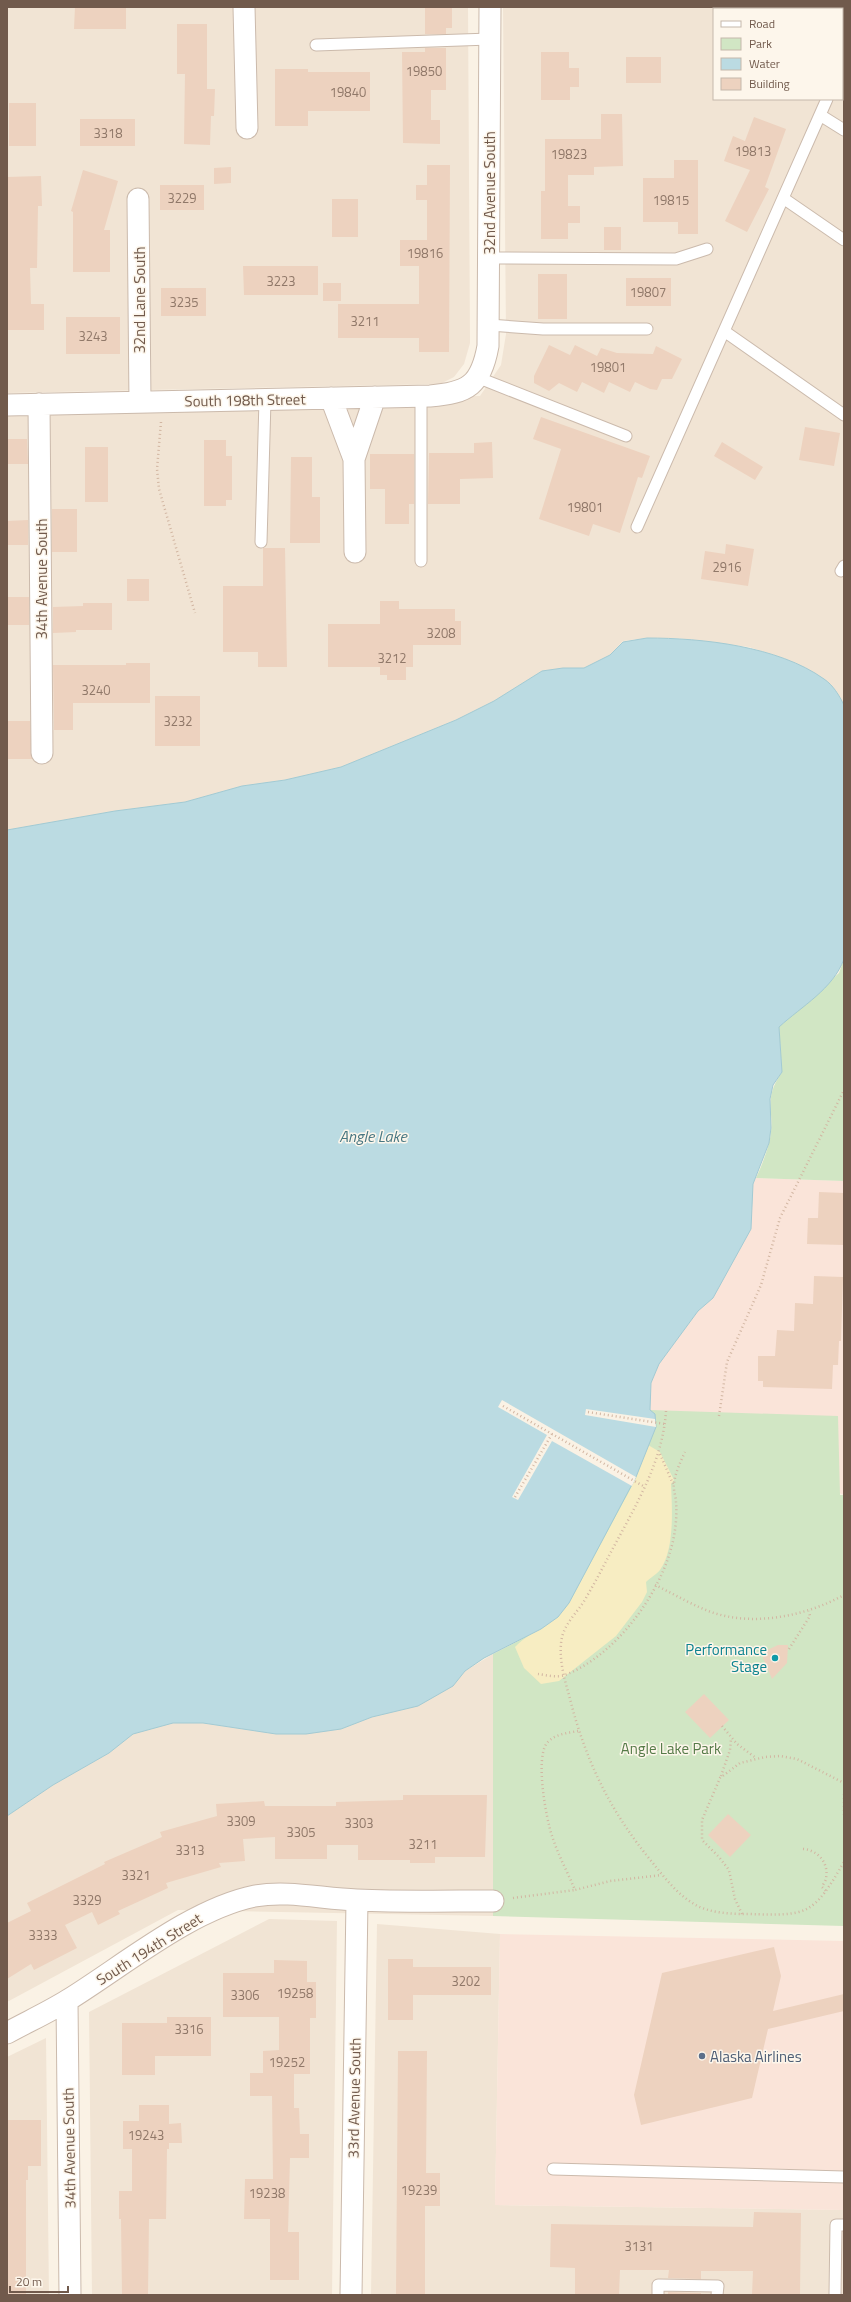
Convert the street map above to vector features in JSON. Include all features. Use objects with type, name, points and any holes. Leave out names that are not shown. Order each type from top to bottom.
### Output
[{"type":"street","points":[[244,7],[247,128]]},
{"type":"street","name":"32nd Avenue South","points":[[479,378],[485,364],[489,325],[490,7]]},
{"type":"street","name":"32nd Lane South","points":[[138,199],[140,402]]},
{"type":"street","name":"South 198th Street","points":[[7,405],[421,397],[447,395],[466,387],[479,378]]},
{"type":"street","points":[[355,552],[354,460],[375,397]]},
{"type":"street","points":[[331,398],[354,460]]},
{"type":"street","name":"34th Avenue South","points":[[39,404],[42,753]]},
{"type":"street","name":"South 194th Street","points":[[7,2033],[67,2001],[169,1934],[198,1918],[230,1904],[255,1896],[283,1894],[356,1900],[493,1901]]},
{"type":"street","name":"33rd Avenue South","points":[[350,2295],[356,1900]]},
{"type":"street","name":"34th Avenue South","points":[[67,2001],[70,2295]]},
{"type":"lane","points":[[316,45],[490,39]]},
{"type":"lane","points":[[637,527],[827,100]]},
{"type":"lane","points":[[820,115],[844,130]]},
{"type":"lane","points":[[783,198],[844,240]]},
{"type":"lane","points":[[489,258],[676,259],[707,249]]},
{"type":"lane","points":[[489,325],[543,329],[647,329]]},
{"type":"lane","points":[[724,331],[844,415]]},
{"type":"lane","points":[[479,378],[626,436]]},
{"type":"lane","points":[[421,397],[421,561]]},
{"type":"lane","points":[[261,542],[265,400]]},
{"type":"lane","points":[[553,2169],[844,2177]]},
{"type":"lane","points":[[835,2295],[836,2225],[844,2225]]},
{"type":"lane","points":[[658,2295],[658,2285],[718,2286],[717,2295]]},
{"type":"path","points":[[162,402],[157,469],[159,489],[195,612]]},
{"type":"path","points":[[720,1416],[727,1362],[762,1285],[780,1218],[844,1090]]},
{"type":"path","points":[[503,1406],[645,1487]]},
{"type":"path","points":[[666,1411],[659,1454],[645,1487],[585,1601],[570,1621],[562,1637],[564,1676],[578,1730],[605,1795],[619,1818],[663,1875],[693,1904],[716,1911],[742,1914],[782,1915],[799,1912],[815,1904],[827,1892],[844,1862]]},
{"type":"path","points":[[588,1412],[665,1424]]},
{"type":"path","points":[[516,1497],[552,1434]]},
{"type":"path","points":[[538,1674],[564,1676],[595,1658],[618,1639],[636,1618],[666,1566],[674,1535],[676,1504],[674,1485],[677,1471],[685,1452]]},
{"type":"path","points":[[659,1454],[674,1485]]},
{"type":"path","points":[[655,1585],[710,1612],[732,1618],[769,1618],[809,1611],[844,1595]]},
{"type":"path","points":[[789,1649],[810,1616],[809,1611]]},
{"type":"path","points":[[722,1726],[731,1739],[757,1759]]},
{"type":"path","points":[[575,1890],[552,1836],[546,1812],[541,1760],[543,1750],[552,1738],[578,1730]]},
{"type":"path","points":[[731,1739],[730,1750],[720,1778],[702,1820],[702,1840],[719,1857],[729,1870],[735,1899],[742,1914]]},
{"type":"path","points":[[720,1778],[740,1763],[780,1756],[797,1759],[844,1783]]},
{"type":"path","points":[[844,1794],[844,1816]]},
{"type":"path","points":[[803,1849],[816,1852],[821,1857],[826,1878],[822,1887],[827,1892]]},
{"type":"path","points":[[493,1901],[575,1890],[610,1881],[663,1875]]},
{"type":"shaded area","points":[[7,7],[468,7],[470,343],[464,364],[454,377],[440,384],[7,393]]},
{"type":"shaded area","points":[[503,7],[844,7],[844,705],[837,692],[773,655],[749,647],[676,638],[647,638],[623,641],[610,655],[584,668],[563,668],[542,671],[494,701],[456,720],[341,767],[285,780],[242,786],[185,802],[115,811],[7,830],[7,403],[480,396],[501,365],[506,334]]},
{"type":"shaded area","points":[[756,1178],[844,1181],[844,1495],[650,1410],[651,1383],[659,1364],[698,1311],[713,1298],[752,1210],[752,1184]]},
{"type":"shaded area","points":[[493,1654],[493,1916],[178,1910],[7,2002],[7,1816],[53,1785],[109,1753],[133,1734],[173,1722],[203,1723],[276,1734],[341,1729],[452,1686],[465,1671]]},
{"type":"shaded area","points":[[269,1919],[337,1921],[332,2295],[92,2295],[89,2012]]},
{"type":"shaded area","points":[[377,1924],[500,1934],[495,2205],[844,2210],[844,2295],[371,2295]]},
{"type":"shaded area","points":[[500,1934],[844,1941],[844,2210],[495,2205]]},
{"type":"shaded area","points":[[46,2038],[49,2295],[7,2295],[7,2057]]},
{"type":"green space","points":[[844,959],[844,1181],[756,1178],[769,1143],[771,1132],[772,1091],[782,1072],[779,1027],[839,973]]},
{"type":"green space","name":"Angle Lake Park","points":[[650,1410],[838,1416],[840,1495],[844,1495],[844,1926],[493,1916],[493,1654],[541,1629],[648,1445],[656,1427]]},
{"type":"sand","points":[[648,1445],[660,1452],[674,1480],[671,1484],[672,1528],[665,1561],[659,1572],[646,1582],[647,1592],[642,1602],[616,1636],[559,1681],[541,1684],[524,1668],[515,1647],[556,1617],[569,1603],[632,1486]]},
{"type":"water","name":"Angle Lake","points":[[647,638],[669,638],[715,642],[762,652],[785,659],[805,668],[827,681],[838,694],[844,705],[844,959],[839,970],[825,988],[779,1027],[782,1072],[773,1085],[770,1099],[771,1128],[769,1143],[753,1184],[751,1229],[713,1298],[698,1311],[659,1364],[651,1383],[650,1410],[655,1414],[656,1427],[636,1477],[569,1603],[558,1617],[541,1629],[484,1658],[465,1671],[453,1686],[418,1706],[372,1717],[341,1729],[306,1734],[276,1734],[203,1723],[173,1723],[133,1734],[109,1753],[53,1785],[7,1816],[7,830],[115,811],[185,802],[242,786],[285,780],[341,767],[456,720],[494,701],[542,671],[563,668],[584,668],[610,655],[623,642]]},
{"type":"pier","points":[[502,1400],[636,1477],[632,1486],[552,1441],[518,1500],[512,1497],[547,1435],[498,1407]]},
{"type":"pier","points":[[586,1409],[655,1419],[656,1427],[585,1415]]},
{"type":"building","points":[[75,7],[126,7],[126,29],[74,29]]},
{"type":"building","points":[[425,7],[452,7],[452,28],[446,28],[446,34],[425,34]]},
{"type":"building","points":[[177,24],[207,24],[207,89],[215,89],[214,116],[211,116],[210,145],[184,144],[185,74],[177,74]]},
{"type":"building","points":[[425,48],[446,48],[446,90],[431,90],[431,120],[440,120],[440,144],[403,143],[402,52],[425,52]]},
{"type":"building","points":[[541,52],[569,52],[569,68],[579,68],[579,87],[570,87],[570,100],[541,100]]},
{"type":"building","points":[[626,57],[661,57],[661,83],[626,83]]},
{"type":"building","points":[[275,69],[308,69],[308,72],[370,72],[370,111],[308,111],[308,126],[275,126]]},
{"type":"building","points":[[9,103],[36,103],[36,146],[9,146]]},
{"type":"building","points":[[601,114],[622,114],[623,166],[594,167],[594,175],[568,175],[568,206],[580,206],[580,223],[568,223],[568,239],[541,239],[541,191],[545,191],[545,139],[601,139]]},
{"type":"building","points":[[754,117],[786,129],[765,187],[769,189],[747,232],[725,221],[750,170],[724,161],[733,136],[745,141]]},
{"type":"building","points":[[80,119],[135,119],[135,146],[80,146]]},
{"type":"building","points":[[674,160],[698,160],[698,234],[678,234],[678,222],[643,222],[643,178],[674,178]]},
{"type":"building","points":[[427,165],[450,165],[449,352],[419,352],[419,338],[338,338],[338,304],[419,304],[419,266],[400,266],[400,240],[427,240],[427,200],[416,200],[416,185],[427,185]]},
{"type":"building","points":[[231,167],[231,183],[214,184],[214,168]]},
{"type":"building","points":[[83,170],[118,181],[104,230],[110,230],[110,272],[73,272],[73,212],[71,211]]},
{"type":"building","points":[[41,176],[42,206],[38,206],[37,268],[30,268],[31,304],[44,304],[44,330],[7,330],[7,177]]},
{"type":"building","points":[[160,185],[204,185],[204,210],[160,210]]},
{"type":"building","points":[[332,199],[358,199],[358,237],[332,237]]},
{"type":"building","points":[[604,227],[621,227],[621,250],[604,250]]},
{"type":"building","points":[[243,266],[318,266],[318,295],[244,295]]},
{"type":"building","points":[[538,274],[567,274],[567,319],[538,319]]},
{"type":"building","points":[[626,278],[671,278],[671,306],[626,306]]},
{"type":"building","points":[[323,283],[341,283],[341,301],[323,301]]},
{"type":"building","points":[[161,288],[206,288],[206,316],[161,316]]},
{"type":"building","points":[[66,317],[120,317],[120,354],[66,354]]},
{"type":"building","points":[[549,345],[570,355],[575,345],[597,356],[601,348],[617,353],[653,354],[656,346],[682,359],[672,379],[662,379],[657,390],[650,389],[635,382],[630,392],[609,382],[604,393],[582,382],[577,392],[559,383],[549,391],[534,383],[534,376]]},
{"type":"building","points":[[541,417],[650,456],[642,478],[638,477],[620,533],[593,524],[589,536],[539,519],[561,449],[533,439]]},
{"type":"building","points":[[805,427],[840,433],[834,466],[799,460]]},
{"type":"building","points":[[7,439],[27,439],[28,464],[7,464]]},
{"type":"building","points":[[204,440],[226,440],[226,456],[232,456],[232,500],[226,500],[226,506],[204,506]]},
{"type":"building","points":[[492,442],[493,478],[460,479],[460,504],[428,504],[429,453],[474,453],[474,443]]},
{"type":"building","points":[[722,442],[763,467],[755,480],[714,456]]},
{"type":"building","points":[[85,447],[108,447],[108,502],[85,502]]},
{"type":"building","points":[[370,454],[414,454],[414,504],[409,504],[409,524],[385,524],[385,489],[370,489]]},
{"type":"building","points":[[291,457],[312,457],[312,497],[320,497],[320,543],[290,543]]},
{"type":"building","points":[[52,509],[77,509],[77,552],[52,552]]},
{"type":"building","points":[[28,520],[28,545],[7,545],[7,521]]},
{"type":"building","points":[[726,544],[754,549],[748,586],[701,579],[705,551],[725,554]]},
{"type":"building","points":[[263,548],[285,548],[287,667],[258,667],[258,652],[223,652],[223,586],[263,586]]},
{"type":"building","points":[[127,579],[149,579],[149,601],[127,601]]},
{"type":"building","points":[[7,597],[29,597],[29,625],[7,625]]},
{"type":"building","points":[[380,601],[399,601],[399,609],[455,609],[455,621],[461,621],[461,645],[413,645],[413,667],[406,667],[406,680],[387,680],[387,675],[380,675],[380,667],[328,667],[328,624],[380,624]]},
{"type":"building","points":[[83,603],[112,603],[112,630],[76,630],[76,632],[53,633],[53,607],[83,606]]},
{"type":"building","points":[[126,663],[150,663],[150,703],[73,703],[73,730],[54,730],[53,665],[126,665]]},
{"type":"building","points":[[155,696],[200,696],[200,746],[155,746]]},
{"type":"building","points":[[7,721],[30,721],[32,759],[7,759]]},
{"type":"building","points":[[819,1192],[844,1193],[844,1245],[807,1244],[808,1218],[818,1218]]},
{"type":"building","points":[[814,1276],[843,1277],[841,1341],[839,1341],[838,1365],[833,1365],[832,1389],[763,1387],[763,1381],[758,1381],[758,1356],[775,1356],[777,1330],[794,1331],[795,1303],[813,1304]]},
{"type":"building","name":"Performance Stage","points":[[778,1645],[788,1645],[787,1663],[772,1679],[761,1653]]},
{"type":"building","points":[[704,1694],[729,1720],[710,1738],[685,1712]]},
{"type":"building","points":[[403,1795],[487,1795],[485,1857],[435,1857],[435,1863],[410,1863],[410,1860],[358,1860],[358,1845],[327,1845],[327,1859],[275,1859],[275,1837],[243,1839],[245,1861],[219,1863],[221,1867],[166,1883],[168,1888],[118,1911],[120,1914],[98,1925],[92,1912],[65,1925],[77,1948],[34,1970],[31,1964],[7,1979],[7,1923],[31,1911],[27,1903],[105,1864],[104,1862],[162,1837],[160,1832],[217,1816],[216,1804],[264,1801],[265,1806],[336,1806],[336,1802],[403,1800]]},
{"type":"building","points":[[728,1814],[751,1835],[730,1857],[708,1835]]},
{"type":"building","name":"Alaska Airlines","points":[[774,1947],[781,1976],[773,2011],[844,1994],[844,2011],[768,2029],[752,2098],[641,2125],[634,2095],[662,1973]]},
{"type":"building","points":[[388,1959],[413,1959],[413,1967],[491,1967],[491,1995],[413,1995],[413,2020],[388,2020]]},
{"type":"building","points":[[274,1960],[307,1961],[307,1982],[316,1982],[316,2018],[310,2018],[310,2074],[294,2074],[294,2108],[299,2108],[300,2134],[309,2134],[309,2158],[290,2158],[288,2232],[299,2232],[299,2280],[270,2280],[270,2219],[244,2219],[245,2179],[273,2179],[272,2096],[250,2096],[250,2073],[263,2073],[263,2051],[279,2050],[279,2017],[223,2017],[223,1973],[274,1973]]},
{"type":"building","points":[[167,2017],[211,2017],[211,2056],[155,2056],[155,2075],[122,2075],[122,2023],[167,2023]]},
{"type":"building","points":[[398,2051],[427,2051],[426,2173],[440,2173],[440,2206],[425,2206],[425,2295],[396,2295]]},
{"type":"building","points":[[139,2105],[169,2105],[169,2124],[181,2123],[182,2143],[169,2143],[169,2149],[167,2149],[166,2219],[149,2219],[148,2295],[122,2295],[119,2191],[132,2191],[132,2149],[123,2149],[123,2121],[139,2121]]},
{"type":"building","points":[[7,2120],[41,2120],[41,2166],[28,2166],[28,2180],[26,2180],[26,2295],[7,2295]]},
{"type":"building","points":[[754,2212],[801,2213],[800,2295],[752,2295],[753,2271],[701,2271],[701,2279],[668,2278],[669,2270],[620,2270],[619,2295],[575,2295],[575,2268],[550,2267],[551,2224],[753,2227]]},
{"type":"building","points":[[668,2292],[701,2293],[701,2295],[668,2295]]},
{"type":"place","name":"Performance Stage","points":[[775,1658]]},
{"type":"place","name":"Alaska Airlines","points":[[702,2056]]}]
